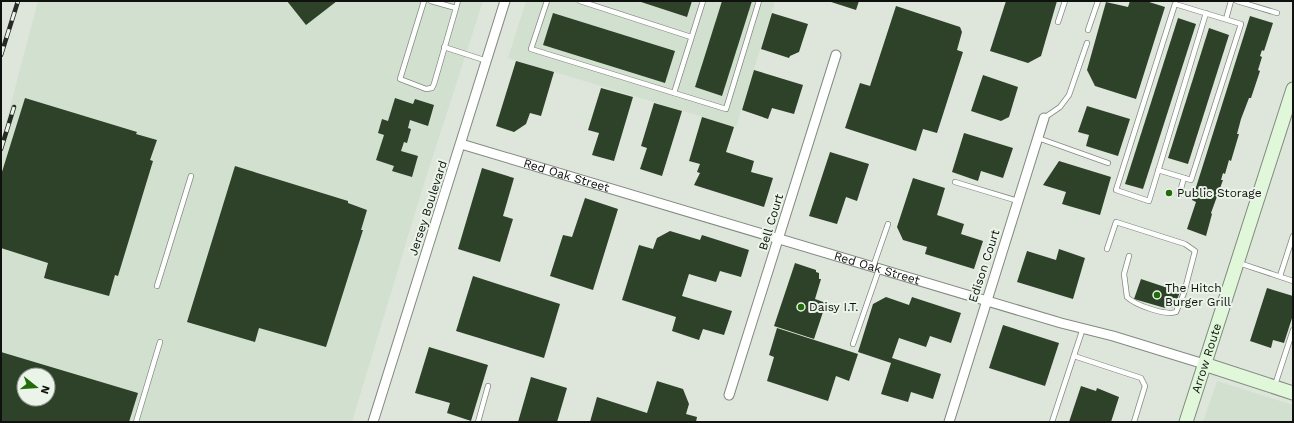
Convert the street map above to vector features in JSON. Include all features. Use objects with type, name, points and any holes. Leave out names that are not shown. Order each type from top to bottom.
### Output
[{"type":"main road","name":"Arrow Route","points":[[1186,422],[1293,92]]},
{"type":"main road","name":"Red Oak Street","points":[[1204,364],[1293,393]]},
{"type":"street","name":"Jersey Boulevard","points":[[373,422],[506,1]]},
{"type":"street","name":"Bell Court","points":[[729,395],[836,55]]},
{"type":"street","name":"Edison Court","points":[[949,422],[1044,118]]},
{"type":"street","name":"Red Oak Street","points":[[461,144],[1204,364]]},
{"type":"lane","points":[[424,1],[400,79],[426,89],[432,88],[458,1]]},
{"type":"lane","points":[[431,1],[456,8]]},
{"type":"lane","points":[[547,1],[531,50],[726,109],[758,1]]},
{"type":"lane","points":[[580,1],[691,37]]},
{"type":"lane","points":[[674,94],[703,1]]},
{"type":"lane","points":[[1058,22],[1065,1]]},
{"type":"lane","points":[[1088,30],[1098,1]]},
{"type":"lane","points":[[1226,20],[1231,1]]},
{"type":"lane","points":[[1237,1],[1277,13]]},
{"type":"lane","points":[[1158,170],[1191,180],[1241,24],[1226,20],[1206,13],[1175,4],[1116,190],[1149,200],[1158,170],[1206,13]]},
{"type":"lane","points":[[1044,118],[1060,107],[1069,95],[1087,43]]},
{"type":"lane","points":[[444,47],[487,61]]},
{"type":"lane","points":[[1038,138],[1108,163]]},
{"type":"lane","points":[[156,286],[191,176]]},
{"type":"lane","points":[[1179,195],[1184,178]]},
{"type":"lane","points":[[955,182],[1018,201]]},
{"type":"lane","points":[[1108,249],[1116,222],[1179,242],[1195,251],[1184,293],[1176,312],[1170,314],[1136,304],[1127,297],[1124,274],[1129,256]]},
{"type":"lane","points":[[853,344],[888,224]]},
{"type":"lane","points":[[1280,276],[1293,236]]},
{"type":"lane","points":[[1237,263],[1293,281]]},
{"type":"lane","points":[[1052,422],[1083,328]]},
{"type":"lane","points":[[1275,387],[1293,330]]},
{"type":"lane","points":[[136,422],[160,342]]},
{"type":"lane","points":[[1074,356],[1141,378],[1145,386],[1134,422]]},
{"type":"lane","points":[[478,422],[488,386]]},
{"type":"shaded area","points":[[38,1],[483,1],[422,190],[352,422],[1,422],[1,141]]},
{"type":"shaded area","points":[[526,1],[775,1],[736,127],[508,58]]},
{"type":"shaded area","points":[[1217,381],[1293,405],[1293,422],[1203,422]]},
{"type":"building","points":[[287,1],[337,1],[306,25]]},
{"type":"building","points":[[638,1],[692,1],[687,17]]},
{"type":"building","points":[[722,1],[752,1],[722,96],[695,87]]},
{"type":"building","points":[[828,1],[859,1],[856,10]]},
{"type":"building","points":[[1006,1],[1057,1],[1041,56],[1028,63],[990,51]]},
{"type":"building","points":[[1130,1],[1146,1],[1165,7],[1136,99],[1095,86],[1087,70],[1106,2],[1128,7]]},
{"type":"building","points":[[896,6],[960,27],[962,32],[957,50],[963,52],[937,133],[923,129],[916,151],[845,128],[860,83],[870,86]]},
{"type":"building","points":[[553,13],[675,51],[665,83],[543,45]]},
{"type":"building","points":[[772,13],[808,24],[799,52],[790,56],[789,58],[761,49]]},
{"type":"building","points":[[1250,16],[1273,23],[1264,51],[1262,50],[1260,56],[1262,57],[1258,70],[1260,71],[1251,98],[1249,98],[1241,119],[1237,134],[1239,134],[1231,161],[1229,160],[1225,174],[1223,173],[1221,180],[1223,180],[1211,213],[1206,236],[1187,229],[1196,202],[1192,200]]},
{"type":"building","points":[[1178,18],[1196,24],[1143,189],[1125,184]]},
{"type":"building","points":[[1209,28],[1229,35],[1188,164],[1168,158]]},
{"type":"building","points":[[516,61],[554,72],[541,116],[530,113],[526,124],[514,132],[496,126]]},
{"type":"building","points":[[754,70],[803,85],[794,114],[772,108],[768,119],[742,110]]},
{"type":"building","points":[[983,75],[1018,87],[1009,117],[1001,121],[971,111]]},
{"type":"building","points":[[601,88],[633,97],[614,161],[592,155],[599,133],[588,130]]},
{"type":"building","points":[[25,98],[137,132],[136,134],[157,140],[150,160],[153,161],[118,276],[115,275],[109,296],[44,278],[48,263],[1,248],[1,175]]},
{"type":"building","points":[[395,98],[413,104],[415,99],[434,105],[428,126],[410,120],[408,128],[411,129],[407,143],[404,142],[401,151],[418,156],[412,177],[392,171],[394,166],[376,160],[384,135],[378,133],[382,119],[388,121]]},
{"type":"building","points":[[654,103],[682,111],[662,176],[640,169],[647,148],[641,146]]},
{"type":"building","points":[[1087,106],[1130,119],[1118,156],[1086,146],[1089,135],[1078,132]]},
{"type":"building","points":[[702,117],[734,127],[726,152],[754,161],[751,172],[773,178],[764,207],[694,185],[700,173],[697,172],[700,164],[689,161]]},
{"type":"building","points":[[964,133],[1013,148],[1003,178],[981,171],[978,181],[952,172]]},
{"type":"building","points":[[830,152],[869,164],[857,201],[846,197],[837,224],[809,216]]},
{"type":"building","points":[[1059,161],[1111,177],[1100,215],[1062,204],[1066,192],[1043,185]]},
{"type":"building","points":[[235,166],[348,201],[348,203],[367,210],[361,230],[363,230],[326,347],[259,328],[255,342],[187,322]]},
{"type":"building","points":[[482,168],[514,178],[503,216],[513,219],[500,262],[458,249]]},
{"type":"building","points":[[913,178],[945,188],[937,215],[964,224],[961,234],[983,241],[974,269],[925,254],[927,247],[903,240],[897,227]]},
{"type":"building","points":[[585,198],[618,209],[593,290],[550,276],[563,235],[572,237]]},
{"type":"building","points":[[670,231],[700,240],[702,235],[749,250],[741,277],[720,271],[716,282],[689,274],[682,296],[732,311],[724,335],[703,329],[699,340],[672,331],[676,317],[622,300],[639,245],[653,249],[657,238]]},
{"type":"building","points":[[1059,249],[1085,258],[1073,299],[1017,282],[1027,251],[1056,260]]},
{"type":"building","points":[[795,263],[816,270],[816,272],[819,273],[819,279],[821,279],[815,299],[826,303],[814,339],[774,326]]},
{"type":"building","points":[[473,276],[560,304],[544,358],[456,331]]},
{"type":"building","name":"The Hitch Burger Grill","points":[[1141,279],[1180,292],[1174,307],[1165,308],[1134,299]]},
{"type":"building","points":[[1267,288],[1293,296],[1293,315],[1284,343],[1273,340],[1271,348],[1250,341]]},
{"type":"building","points":[[886,297],[909,305],[912,297],[961,313],[951,343],[930,336],[926,347],[899,338],[892,358],[941,374],[933,399],[911,392],[908,402],[881,394],[891,363],[858,352],[873,304]]},
{"type":"building","points":[[1003,325],[1059,343],[1045,386],[989,368]]},
{"type":"building","points":[[777,328],[858,354],[849,381],[836,376],[828,401],[767,381],[774,357],[769,355]]},
{"type":"building","points":[[429,347],[488,365],[471,421],[447,413],[450,403],[415,393]]},
{"type":"building","points":[[1,352],[51,367],[16,367],[16,407],[56,407],[56,368],[138,393],[129,422],[1,422]]},
{"type":"building","points":[[531,377],[567,388],[557,422],[518,422]]},
{"type":"building","points":[[657,381],[683,389],[689,404],[686,414],[697,417],[696,422],[590,422],[597,397],[647,413]]},
{"type":"building","points":[[1081,386],[1096,391],[1097,388],[1119,397],[1111,422],[1069,422]]},
{"type":"railway","points":[[1,55],[18,1]]},
{"type":"railway","points":[[1,149],[14,107]]},
{"type":"place","name":"Public Storage","points":[[1169,193]]},
{"type":"place","name":"The Hitch Burger Grill","points":[[1157,295]]},
{"type":"place","name":"Daisy I.T.","points":[[801,307]]}]
